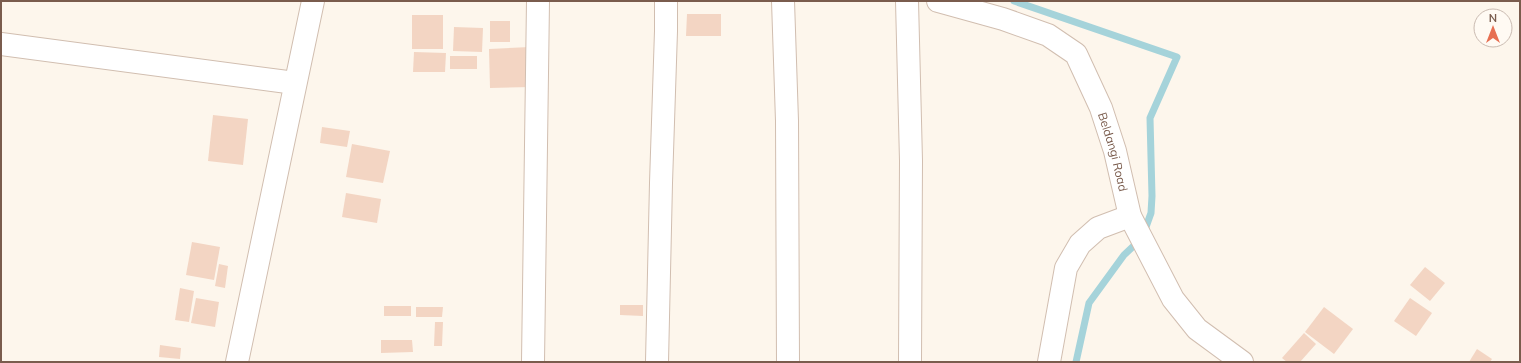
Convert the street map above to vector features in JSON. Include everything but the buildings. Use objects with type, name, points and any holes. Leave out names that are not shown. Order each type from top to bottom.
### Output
[{"type":"street","points":[[237,362],[313,1]]},
{"type":"street","points":[[533,362],[538,1]]},
{"type":"street","points":[[657,362],[666,1]]},
{"type":"street","points":[[783,1],[787,121],[788,362]]},
{"type":"street","points":[[907,1],[911,161],[910,362]]},
{"type":"street","name":"Beldangi Road","points":[[938,1],[1003,19],[1048,36],[1076,54],[1101,108],[1115,151],[1130,216],[1173,299],[1197,329],[1242,362]]},
{"type":"street","points":[[1,44],[295,83]]},
{"type":"street","points":[[1049,362],[1058,305],[1066,268],[1080,244],[1098,228],[1130,216]]},
{"type":"waterway","points":[[1014,1],[1177,57],[1150,118],[1151,213],[1142,238],[1124,255],[1089,303],[1076,362]]}]
